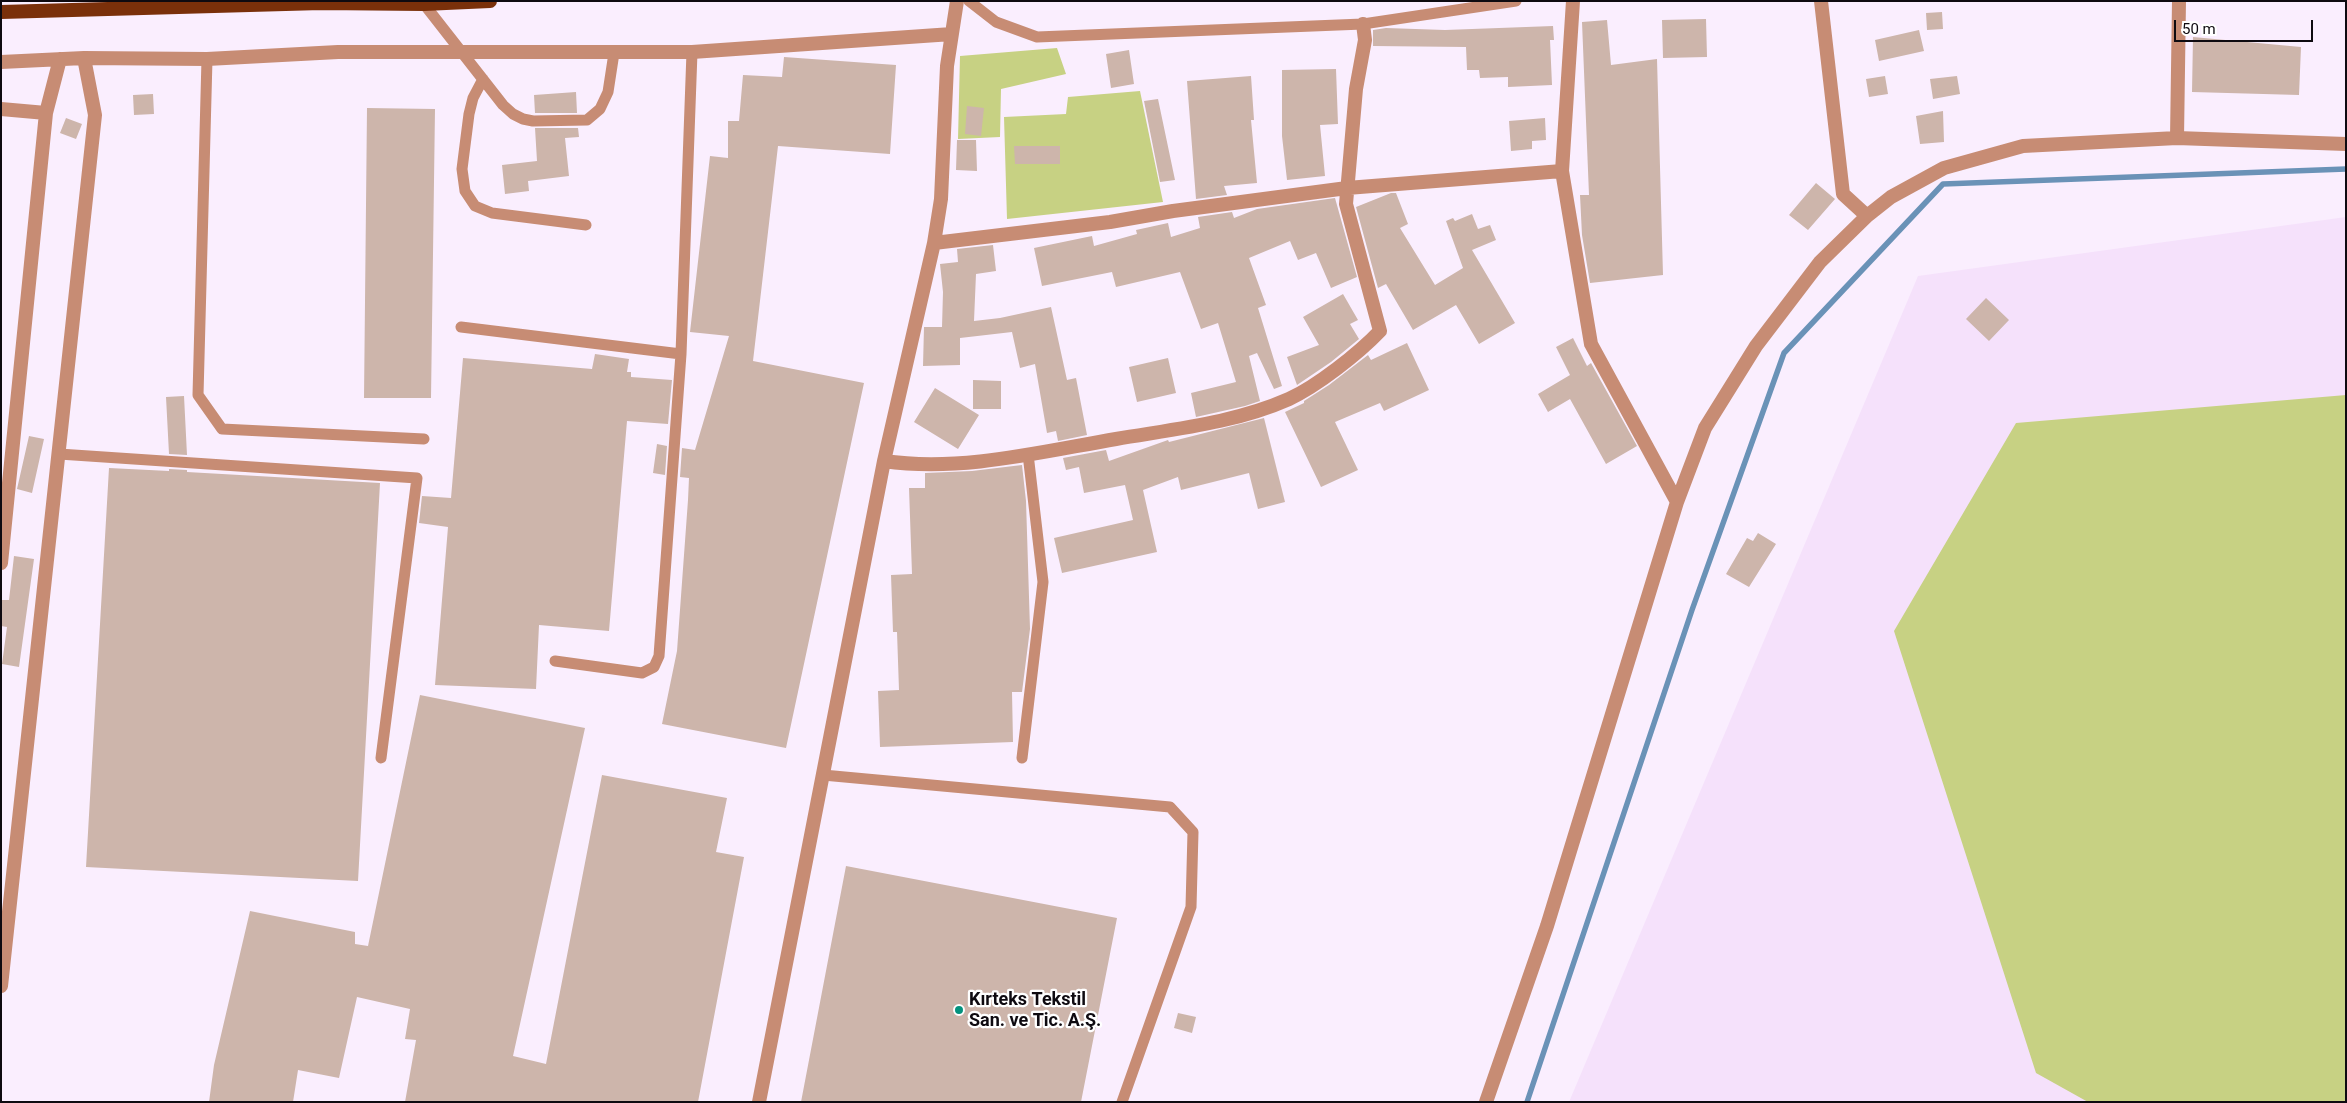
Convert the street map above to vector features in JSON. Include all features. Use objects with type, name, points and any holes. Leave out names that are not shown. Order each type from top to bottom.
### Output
[{"type":"highway","points":[[1,12],[321,3],[424,4],[490,1]]},
{"type":"street","points":[[759,1102],[884,461],[934,243],[941,199],[947,66],[957,1]]},
{"type":"street","points":[[1573,1],[1562,171],[1591,344],[1677,502]]},
{"type":"street","points":[[1821,1],[1843,194],[1867,216]]},
{"type":"street","points":[[2178,138],[2179,1]]},
{"type":"street","points":[[884,461],[915,465],[991,460],[1244,416],[1290,398],[1363,349],[1380,332],[1346,204],[1356,89],[1365,40],[1363,24]]},
{"type":"street","points":[[1,62],[84,58],[207,59],[338,52],[692,52],[952,34]]},
{"type":"street","points":[[1,986],[95,115],[84,58]]},
{"type":"street","points":[[1,563],[46,113],[60,59]]},
{"type":"street","points":[[1,109],[46,113]]},
{"type":"street","points":[[1486,1102],[1548,926],[1677,502],[1705,428],[1756,346],[1820,262],[1867,216],[1891,198],[1944,168],[2023,146],[2178,138],[2346,144]]},
{"type":"street","points":[[934,243],[1110,222],[1173,211],[1347,188],[1562,171]]},
{"type":"lane","points":[[969,1],[996,22],[1037,37],[1363,24],[1516,1]]},
{"type":"lane","points":[[424,4],[503,105],[513,114],[523,119],[587,120],[600,109],[608,92],[614,53]]},
{"type":"lane","points":[[555,661],[642,673],[654,667],[659,656],[681,354],[692,52]]},
{"type":"lane","points":[[207,59],[198,395],[222,429],[424,439]]},
{"type":"lane","points":[[483,79],[473,98],[462,169],[465,191],[470,199],[475,206],[492,213],[586,225]]},
{"type":"lane","points":[[461,327],[681,354]]},
{"type":"lane","points":[[59,454],[417,478],[381,758]]},
{"type":"lane","points":[[1022,758],[1043,582],[1028,454]]},
{"type":"lane","points":[[823,775],[1170,807],[1193,832],[1190,907],[1122,1102]]},
{"type":"shaded area","points":[[2346,217],[2346,1102],[1569,1102],[1918,276]]},
{"type":"green space","points":[[1057,48],[1066,74],[1001,89],[1000,137],[958,139],[960,56]]},
{"type":"green space","points":[[1140,91],[1163,202],[1007,219],[1004,117],[1066,114],[1068,97]]},
{"type":"green space","points":[[2346,395],[2346,1102],[2088,1102],[2036,1073],[1894,631],[2016,423]]},
{"type":"building","points":[[1942,12],[1943,29],[1927,30],[1926,13]]},
{"type":"building","points":[[1706,19],[1707,57],[1663,58],[1662,20]]},
{"type":"building","points":[[1607,20],[1611,65],[1657,59],[1663,275],[1590,283],[1582,235],[1580,195],[1589,195],[1582,22]]},
{"type":"building","points":[[1553,26],[1554,40],[1550,40],[1552,85],[1508,87],[1508,77],[1480,78],[1479,70],[1467,70],[1466,47],[1373,46],[1373,30],[1386,28],[1445,30]]},
{"type":"building","points":[[1919,30],[1924,51],[1879,61],[1875,40]]},
{"type":"building","points":[[2193,37],[2301,47],[2299,95],[2192,92]]},
{"type":"building","points":[[1129,50],[1134,84],[1111,88],[1106,54]]},
{"type":"building","points":[[784,57],[896,65],[890,154],[778,146],[753,361],[864,383],[786,748],[662,724],[677,651],[688,500],[689,478],[680,477],[682,448],[695,450],[729,336],[690,332],[710,156],[728,158],[728,121],[739,121],[743,75],[782,77]]},
{"type":"building","points":[[1336,69],[1338,124],[1320,125],[1325,176],[1287,180],[1282,136],[1282,70]]},
{"type":"building","points":[[1251,76],[1254,120],[1251,120],[1257,183],[1224,186],[1227,195],[1196,199],[1187,81]]},
{"type":"building","points":[[1885,76],[1888,94],[1869,97],[1866,79]]},
{"type":"building","points":[[1957,76],[1960,94],[1933,99],[1930,79]]},
{"type":"building","points":[[576,92],[577,113],[535,113],[534,95]]},
{"type":"building","points":[[153,94],[154,114],[134,115],[133,95]]},
{"type":"building","points":[[1158,99],[1175,180],[1160,182],[1144,101]]},
{"type":"building","points":[[967,106],[984,108],[981,136],[965,134]]},
{"type":"building","points":[[367,108],[435,109],[431,398],[364,398]]},
{"type":"building","points":[[1943,111],[1944,142],[1920,144],[1916,116]]},
{"type":"building","points":[[66,118],[82,124],[76,139],[60,133]]},
{"type":"building","points":[[1545,118],[1546,140],[1532,141],[1532,149],[1511,151],[1509,121]]},
{"type":"building","points":[[535,128],[578,128],[579,137],[565,138],[569,176],[528,181],[529,191],[505,194],[502,165],[537,161]]},
{"type":"building","points":[[957,140],[976,140],[977,171],[956,170]]},
{"type":"building","points":[[1014,146],[1060,146],[1060,164],[1015,164]]},
{"type":"building","points":[[1816,183],[1835,199],[1808,230],[1789,215]]},
{"type":"building","points":[[1391,193],[1396,193],[1408,224],[1400,228],[1435,285],[1463,268],[1446,221],[1453,218],[1455,221],[1472,214],[1478,229],[1490,225],[1496,240],[1472,250],[1515,323],[1479,344],[1456,305],[1413,330],[1386,284],[1378,288],[1356,207]]},
{"type":"building","points":[[1335,198],[1357,277],[1331,288],[1316,253],[1298,260],[1290,241],[1249,258],[1266,305],[1258,308],[1282,386],[1274,389],[1257,353],[1249,356],[1260,401],[1245,406],[1196,417],[1191,393],[1236,382],[1218,323],[1201,329],[1180,272],[1116,287],[1112,272],[1042,286],[1034,248],[1092,236],[1094,246],[1137,234],[1136,230],[1168,223],[1171,237],[1200,228],[1198,217],[1232,212],[1234,218],[1257,209]]},
{"type":"building","points":[[993,245],[996,271],[976,274],[974,321],[1000,318],[1051,307],[1067,380],[1076,378],[1087,435],[1058,441],[1056,431],[1047,433],[1035,364],[1020,368],[1012,332],[960,338],[960,365],[923,366],[924,327],[942,327],[943,292],[940,264],[958,262],[957,249]]},
{"type":"building","points":[[1343,294],[1358,320],[1350,324],[1359,339],[1331,362],[1297,385],[1287,357],[1319,345],[1303,317]]},
{"type":"building","points":[[1986,298],[2009,320],[1989,341],[1966,319]]},
{"type":"building","points":[[1573,338],[1587,366],[1591,363],[1637,446],[1606,464],[1570,399],[1548,412],[1538,394],[1570,375],[1556,347]]},
{"type":"building","points":[[1407,343],[1429,390],[1384,411],[1380,403],[1335,422],[1358,470],[1321,487],[1285,412],[1304,403],[1304,401],[1329,385],[1368,355],[1371,360]]},
{"type":"building","points":[[595,354],[629,359],[627,372],[631,372],[631,377],[672,380],[668,424],[627,421],[609,631],[539,625],[536,689],[435,685],[448,527],[419,523],[422,496],[451,498],[463,358],[592,369]]},
{"type":"building","points":[[1168,358],[1176,393],[1137,402],[1129,367]]},
{"type":"building","points":[[973,380],[1001,381],[1001,409],[973,409]]},
{"type":"building","points":[[935,388],[979,415],[958,449],[914,422]]},
{"type":"building","points":[[184,396],[187,455],[169,454],[166,397]]},
{"type":"building","points":[[1264,418],[1285,502],[1258,509],[1249,473],[1181,490],[1178,477],[1143,490],[1157,552],[1062,573],[1054,538],[1133,520],[1125,485],[1084,493],[1079,467],[1066,470],[1063,458],[1106,450],[1109,461],[1168,440],[1169,442]]},
{"type":"building","points":[[29,436],[44,439],[32,493],[17,489]]},
{"type":"building","points":[[657,444],[667,446],[665,475],[653,473]]},
{"type":"building","points":[[1022,465],[1026,501],[1030,629],[1022,692],[1012,692],[1013,742],[880,747],[878,691],[899,690],[897,632],[893,632],[891,575],[912,574],[909,488],[925,488],[925,473],[972,471]]},
{"type":"building","points":[[109,468],[169,471],[169,469],[187,470],[187,472],[380,483],[358,881],[86,867]]},
{"type":"building","points":[[1758,533],[1776,544],[1749,587],[1726,574],[1747,538],[1753,541]]},
{"type":"building","points":[[14,556],[34,559],[19,667],[2,664],[7,627],[1,626],[1,600],[9,600]]},
{"type":"building","points":[[420,695],[585,728],[513,1056],[546,1064],[602,775],[727,798],[716,852],[744,857],[698,1102],[405,1102],[416,1040],[405,1039],[410,1009],[357,997],[339,1078],[298,1070],[293,1102],[209,1102],[214,1065],[250,911],[355,932],[355,944],[368,946]]},
{"type":"building","name":"Kırteks Tekstil San. ve Tic. A.Ş.","points":[[846,866],[1117,918],[1081,1102],[801,1102]]},
{"type":"building","points":[[1178,1013],[1196,1017],[1192,1033],[1174,1028]]},
{"type":"waterway","points":[[1527,1102],[1692,610],[1784,353],[1943,184],[2346,169]]},
{"type":"place","name":"Kırteks Tekstil San. ve Tic. A.Ş.","points":[[959,1010]]}]
